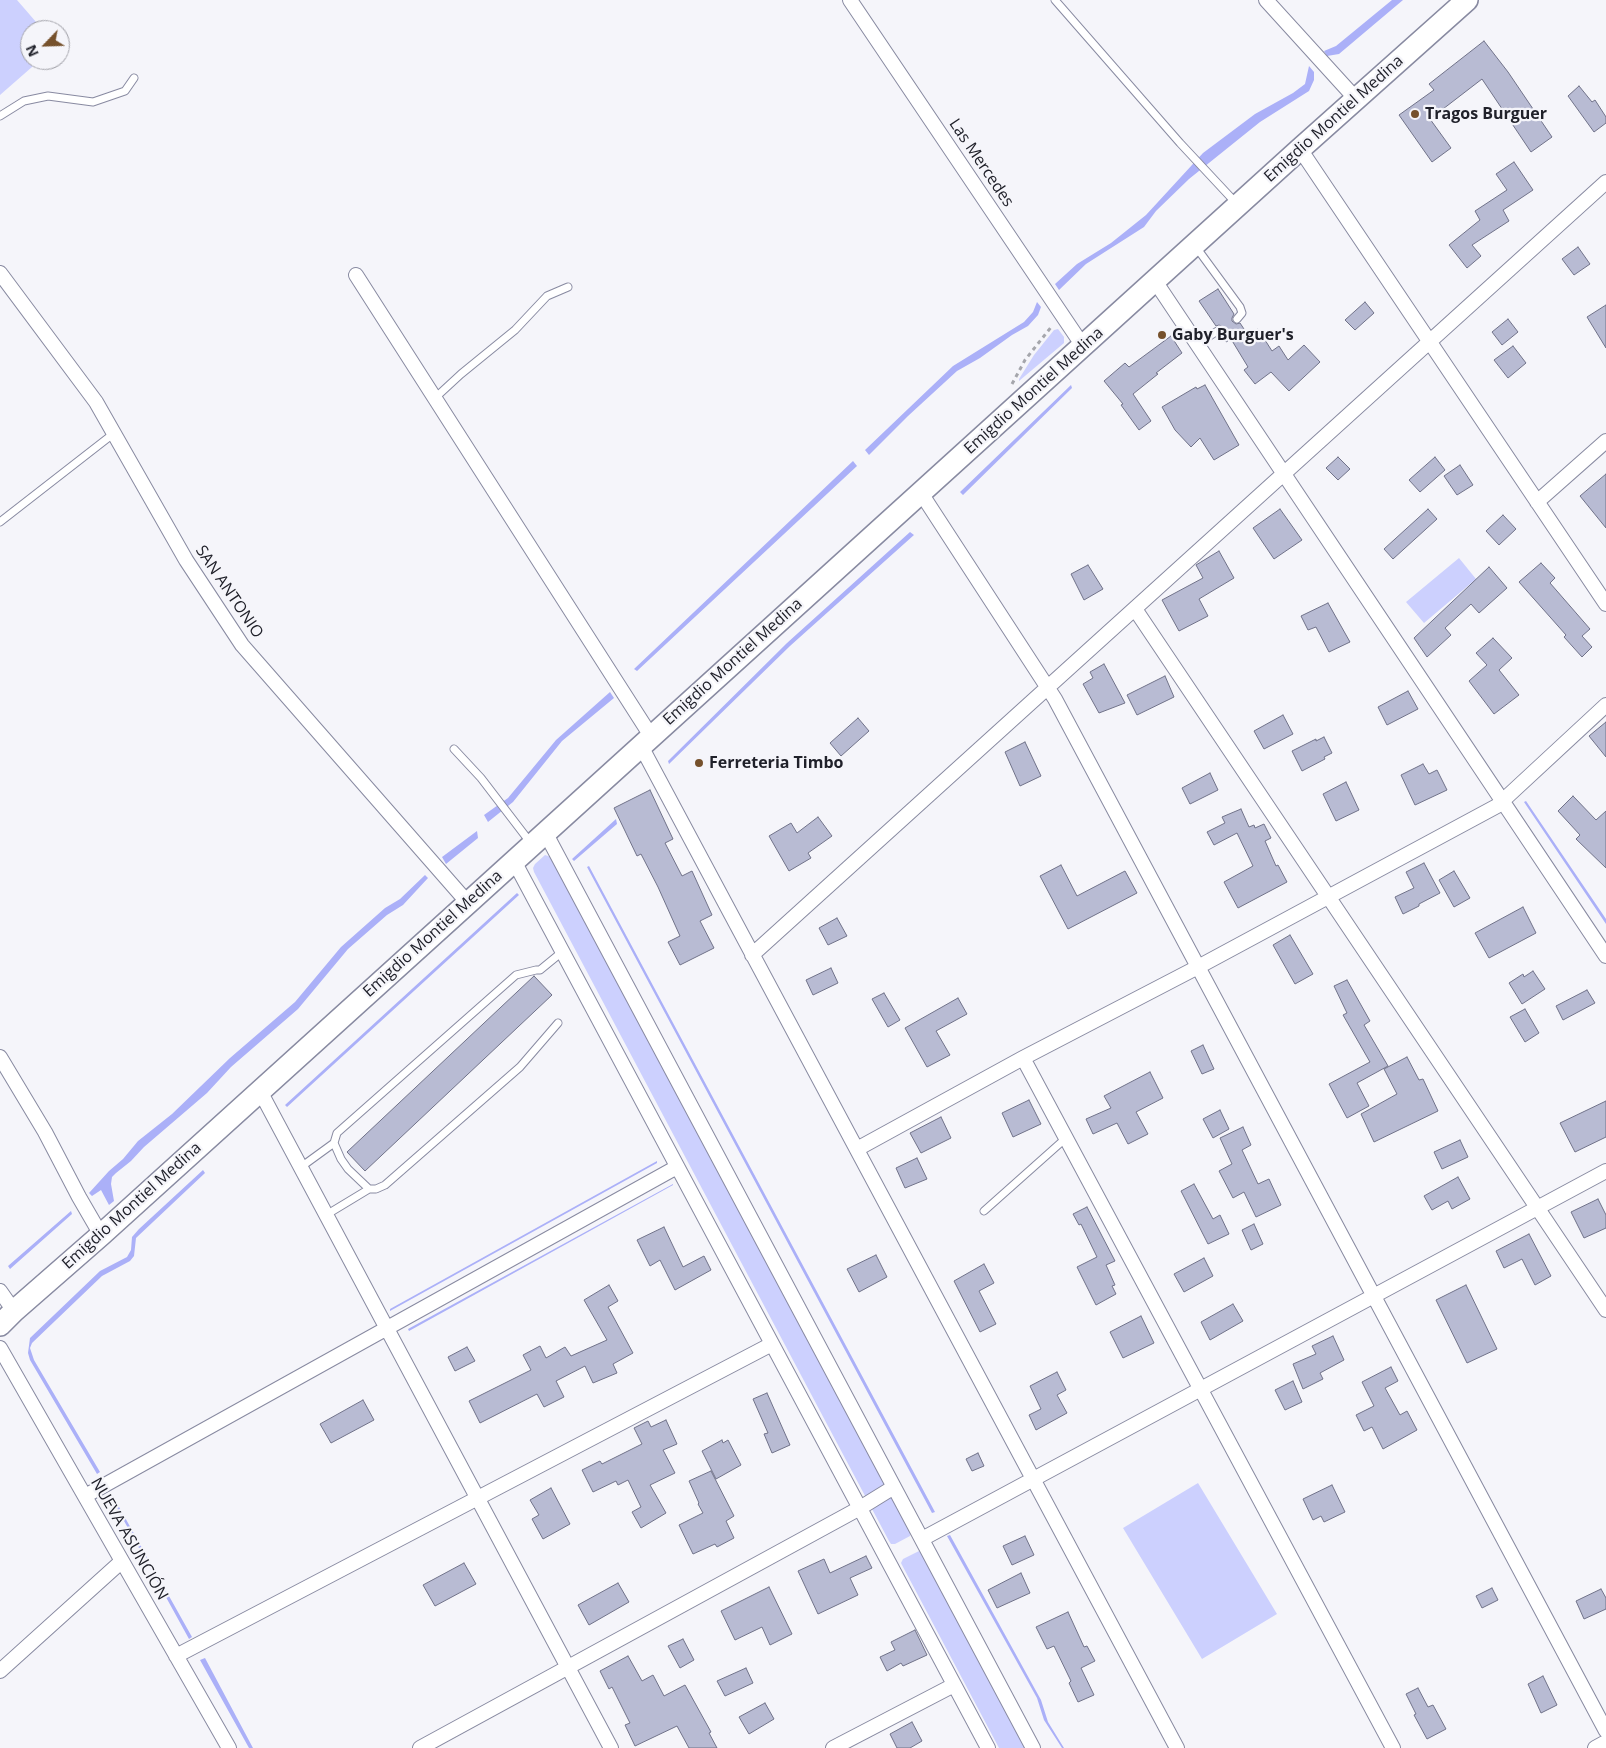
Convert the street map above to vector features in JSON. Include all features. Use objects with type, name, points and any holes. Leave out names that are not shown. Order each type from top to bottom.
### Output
[{"type":"main road","name":"Emigdio Montiel Medina","points":[[7,1318],[468,903],[1300,148],[1467,0]]},
{"type":"street","name":"Las Mercedes","points":[[850,0],[1083,346]]},
{"type":"street","points":[[1266,0],[1356,99]]},
{"type":"street","points":[[1300,148],[1606,604]]},
{"type":"street","points":[[752,955],[1606,182]]},
{"type":"street","name":"SAN ANTONIO","points":[[0,273],[96,402],[186,560],[242,646],[468,903]]},
{"type":"street","points":[[356,275],[435,398],[646,741],[752,955],[1177,1748]]},
{"type":"street","points":[[1155,281],[1606,956]]},
{"type":"street","points":[[1537,502],[1606,441]]},
{"type":"street","points":[[921,493],[1048,688],[1606,1731]]},
{"type":"street","points":[[1135,609],[1606,1310]]},
{"type":"street","points":[[857,1149],[1023,1058],[1198,967],[1497,806],[1606,705]]},
{"type":"street","points":[[539,838],[894,1487],[1033,1748]]},
{"type":"street","points":[[514,861],[988,1748]]},
{"type":"street","points":[[0,1057],[45,1132],[101,1235]]},
{"type":"street","points":[[1023,1058],[1393,1748]]},
{"type":"street","points":[[260,1091],[611,1748]]},
{"type":"street","points":[[85,1496],[677,1167]]},
{"type":"street","points":[[922,1539],[1606,1171]]},
{"type":"street","points":[[0,1290],[7,1318]]},
{"type":"street","points":[[176,1656],[772,1344]]},
{"type":"street","name":"NUEVA ASUNCIÓN","points":[[0,1348],[228,1748]]},
{"type":"street","points":[[420,1748],[860,1508],[894,1487]]},
{"type":"street","points":[[0,1671],[122,1561]]},
{"type":"street","points":[[833,1748],[954,1685]]},
{"type":"street","points":[[1595,1748],[1606,1742]]},
{"type":"lane","points":[[1055,0],[1180,143],[1238,205]]},
{"type":"lane","points":[[0,116],[24,101],[48,96],[93,102],[125,91],[134,78]]},
{"type":"lane","points":[[1194,245],[1240,306],[1242,313],[1237,319]]},
{"type":"lane","points":[[435,398],[515,330],[547,296],[568,287]]},
{"type":"lane","points":[[1197,344],[1219,330]]},
{"type":"lane","points":[[0,522],[113,434]]},
{"type":"lane","points":[[454,749],[539,838]]},
{"type":"lane","points":[[301,1167],[334,1143],[337,1133],[516,975],[540,970],[562,952]]},
{"type":"lane","points":[[326,1214],[369,1189],[376,1189],[385,1185],[512,1074],[558,1023]]},
{"type":"lane","points":[[984,1211],[1066,1138]]},
{"type":"lane","points":[[334,1143],[348,1169],[369,1189]]},
{"type":"path","points":[[1010,389],[1015,376],[1025,360],[1056,319],[1059,309]]},
{"type":"shaded area","points":[[0,0],[17,0],[34,20],[20,20],[20,70],[29,70],[0,95]]},
{"type":"shaded area","points":[[1392,0],[1403,0],[1339,54],[1327,56],[1324,51],[1336,46]]},
{"type":"shaded area","points":[[1309,66],[1314,72],[1314,80],[1309,91],[1260,122],[1189,179],[1156,211],[1144,227],[1086,264],[1059,290],[1055,284],[1077,264],[1111,243],[1146,215],[1203,153],[1255,114],[1293,93],[1305,84]]},
{"type":"shaded area","points":[[1037,302],[1041,307],[1038,315],[1028,326],[957,371],[869,455],[865,450],[953,366],[1024,322],[1033,312]]},
{"type":"shaded area","points":[[1058,329],[1064,337],[1064,343],[1019,381],[1034,355],[1054,330]]},
{"type":"shaded area","points":[[1071,385],[1072,388],[963,495],[960,492]]},
{"type":"shaded area","points":[[853,461],[857,466],[637,671],[634,669]]},
{"type":"shaded area","points":[[910,532],[914,535],[790,646],[669,764],[668,761],[787,643]]},
{"type":"shaded area","points":[[1459,558],[1476,579],[1424,623],[1406,602]]},
{"type":"shaded area","points":[[610,692],[614,698],[562,741],[513,802],[488,822],[484,815],[508,798],[556,740]]},
{"type":"shaded area","points":[[1526,801],[1606,919],[1606,924],[1524,802]]},
{"type":"shaded area","points":[[616,819],[617,824],[574,861],[572,859]]},
{"type":"shaded area","points":[[477,831],[478,838],[446,864],[442,857]]},
{"type":"shaded area","points":[[545,855],[551,857],[910,1531],[910,1536],[895,1544],[891,1544],[889,1541],[534,872],[535,864]]},
{"type":"shaded area","points":[[589,866],[935,1512],[932,1513],[587,867]]},
{"type":"shaded area","points":[[425,875],[428,878],[403,905],[387,915],[348,949],[298,1009],[231,1067],[207,1093],[112,1177],[111,1184],[114,1201],[109,1205],[101,1190],[92,1196],[89,1193],[138,1141],[172,1114],[230,1058],[295,1002],[341,947],[385,908],[400,899]]},
{"type":"shaded area","points":[[517,893],[519,895],[287,1107],[285,1105]]},
{"type":"shaded area","points":[[657,1161],[657,1163],[390,1311],[390,1309]]},
{"type":"shaded area","points":[[203,1170],[205,1173],[136,1238],[134,1256],[130,1261],[102,1276],[32,1343],[30,1348],[34,1360],[100,1472],[97,1474],[30,1360],[28,1353],[30,1338],[100,1271],[127,1257],[131,1250],[132,1237]]},
{"type":"shaded area","points":[[673,1185],[409,1331],[408,1329]]},
{"type":"shaded area","points":[[71,1211],[72,1214],[10,1269],[8,1266]]},
{"type":"shaded area","points":[[1198,1483],[1277,1614],[1202,1659],[1123,1528]]},
{"type":"shaded area","points":[[114,1498],[192,1637],[189,1639],[112,1499]]},
{"type":"shaded area","points":[[950,1535],[1041,1700],[1048,1722],[1064,1748],[1062,1748],[1044,1720],[1037,1698],[947,1536]]},
{"type":"shaded area","points":[[919,1551],[1026,1748],[999,1748],[901,1563],[903,1559]]},
{"type":"shaded area","points":[[205,1658],[253,1748],[249,1748],[200,1660]]},
{"type":"building","points":[[1484,41],[1508,72],[1552,137],[1531,152],[1482,79],[1430,119],[1451,148],[1432,162],[1399,115],[1434,90],[1429,84]]},
{"type":"building","points":[[1579,86],[1592,102],[1595,100],[1606,117],[1606,123],[1594,132],[1568,96]]},
{"type":"building","points":[[1514,162],[1533,190],[1503,210],[1509,221],[1472,245],[1481,256],[1467,268],[1449,245],[1480,220],[1475,211],[1507,190],[1496,174]]},
{"type":"building","points":[[1578,247],[1590,264],[1574,275],[1562,259]]},
{"type":"building","points":[[1218,289],[1234,314],[1232,321],[1236,324],[1240,323],[1248,335],[1258,329],[1272,351],[1279,346],[1288,360],[1304,345],[1320,362],[1289,391],[1271,372],[1255,384],[1244,370],[1248,367],[1231,339],[1226,342],[1221,335],[1224,332],[1223,327],[1216,326],[1199,301]]},
{"type":"building","points":[[1365,302],[1374,313],[1355,330],[1345,320]]},
{"type":"building","points":[[1606,305],[1606,348],[1587,317]]},
{"type":"building","points":[[1508,319],[1518,332],[1502,345],[1492,332]]},
{"type":"building","points":[[1171,336],[1182,353],[1133,394],[1151,421],[1139,430],[1121,405],[1123,404],[1104,381],[1125,363],[1129,367]]},
{"type":"building","points":[[1513,346],[1526,363],[1508,378],[1494,360]]},
{"type":"building","points":[[1205,385],[1239,445],[1214,460],[1200,438],[1191,447],[1175,430],[1162,407],[1196,387],[1197,389]]},
{"type":"building","points":[[1338,457],[1350,469],[1338,480],[1326,468]]},
{"type":"building","points":[[1435,457],[1445,470],[1420,492],[1409,480]]},
{"type":"building","points":[[1460,465],[1473,485],[1457,495],[1444,476]]},
{"type":"building","points":[[1606,474],[1606,528],[1580,496]]},
{"type":"building","points":[[1280,509],[1302,540],[1274,559],[1253,528]]},
{"type":"building","points":[[1428,509],[1437,519],[1393,559],[1384,549]]},
{"type":"building","points":[[1503,515],[1516,529],[1499,545],[1486,531]]},
{"type":"building","points":[[1219,551],[1234,578],[1199,599],[1208,616],[1179,631],[1162,600],[1203,578],[1196,565]]},
{"type":"building","points":[[1541,563],[1555,578],[1550,583],[1590,629],[1582,636],[1592,647],[1582,657],[1564,637],[1566,635],[1519,582]]},
{"type":"building","points":[[1088,565],[1103,589],[1084,600],[1071,574]]},
{"type":"building","points":[[1489,567],[1507,588],[1479,613],[1471,604],[1445,628],[1451,635],[1427,657],[1414,638]]},
{"type":"building","points":[[1328,603],[1350,642],[1329,652],[1316,627],[1308,630],[1301,616]]},
{"type":"building","points":[[1493,638],[1512,658],[1499,670],[1519,695],[1494,714],[1469,681],[1487,665],[1476,653]]},
{"type":"building","points":[[1104,664],[1125,703],[1099,713],[1083,684],[1093,678],[1090,672]]},
{"type":"building","points":[[1165,676],[1174,697],[1137,715],[1127,695]]},
{"type":"building","points":[[1408,691],[1418,709],[1387,725],[1378,707]]},
{"type":"building","points":[[1283,715],[1293,734],[1264,749],[1254,731]]},
{"type":"building","points":[[858,718],[869,731],[841,756],[830,743]]},
{"type":"building","points":[[1606,722],[1606,757],[1589,736]]},
{"type":"building","points":[[1324,737],[1332,753],[1324,757],[1325,759],[1302,771],[1292,751]]},
{"type":"building","points":[[1025,742],[1041,776],[1020,786],[1005,752]]},
{"type":"building","points":[[1423,764],[1429,774],[1437,770],[1447,790],[1415,805],[1401,775]]},
{"type":"building","points":[[1210,773],[1218,790],[1190,804],[1182,788]]},
{"type":"building","points":[[1346,782],[1359,810],[1336,821],[1323,794]]},
{"type":"building","points":[[650,790],[673,839],[665,843],[682,876],[692,871],[712,915],[700,921],[714,948],[680,965],[668,942],[680,936],[641,854],[637,856],[614,808]]},
{"type":"building","points":[[1573,796],[1596,820],[1606,811],[1606,868],[1576,839],[1580,835],[1558,811]]},
{"type":"building","points":[[1241,809],[1249,827],[1254,825],[1255,828],[1264,824],[1271,838],[1265,841],[1276,866],[1278,865],[1287,882],[1238,908],[1224,882],[1253,866],[1237,833],[1214,845],[1207,832],[1225,823],[1222,817]]},
{"type":"building","points":[[818,817],[832,836],[808,853],[811,858],[789,871],[769,836],[791,823],[797,833]]},
{"type":"building","points":[[1424,863],[1440,893],[1403,914],[1395,897],[1414,888],[1406,872]]},
{"type":"building","points":[[1061,865],[1077,896],[1125,871],[1137,893],[1068,929],[1040,876]]},
{"type":"building","points":[[1454,871],[1470,898],[1454,907],[1439,880]]},
{"type":"building","points":[[1523,907],[1536,933],[1489,958],[1475,933]]},
{"type":"building","points":[[837,918],[847,936],[828,945],[819,928]]},
{"type":"building","points":[[1290,935],[1313,974],[1295,984],[1273,945]]},
{"type":"building","points":[[831,968],[838,983],[813,995],[806,980]]},
{"type":"building","points":[[1533,971],[1545,989],[1522,1004],[1509,983],[1523,974],[1524,977]]},
{"type":"building","points":[[534,976],[552,995],[365,1171],[347,1152]]},
{"type":"building","points":[[1347,980],[1370,1021],[1364,1025],[1388,1066],[1357,1083],[1369,1106],[1347,1118],[1329,1084],[1370,1062],[1343,1015],[1347,1013],[1334,986]]},
{"type":"building","points":[[1587,990],[1595,1003],[1563,1020],[1556,1006]]},
{"type":"building","points":[[884,993],[900,1020],[888,1027],[872,999]]},
{"type":"building","points":[[958,998],[967,1014],[936,1031],[950,1055],[927,1067],[905,1028]]},
{"type":"building","points":[[1525,1009],[1539,1033],[1525,1042],[1510,1017]]},
{"type":"building","points":[[1203,1045],[1214,1069],[1202,1074],[1191,1051]]},
{"type":"building","points":[[1407,1057],[1419,1080],[1423,1079],[1438,1111],[1374,1142],[1361,1114],[1397,1094],[1384,1069]]},
{"type":"building","points":[[1150,1072],[1163,1098],[1136,1112],[1148,1134],[1128,1144],[1117,1123],[1093,1134],[1086,1119],[1111,1108],[1104,1096]]},
{"type":"building","points":[[1029,1100],[1041,1124],[1013,1137],[1002,1113]]},
{"type":"building","points":[[1606,1101],[1606,1137],[1575,1152],[1560,1123]]},
{"type":"building","points":[[1220,1110],[1229,1129],[1213,1138],[1203,1119]]},
{"type":"building","points":[[941,1117],[951,1138],[921,1153],[910,1133]]},
{"type":"building","points":[[1243,1127],[1251,1145],[1242,1150],[1258,1184],[1269,1179],[1281,1205],[1256,1217],[1244,1192],[1233,1198],[1219,1171],[1232,1164],[1220,1138]]},
{"type":"building","points":[[1460,1140],[1468,1157],[1442,1169],[1434,1152]]},
{"type":"building","points":[[917,1158],[927,1179],[905,1188],[896,1168]]},
{"type":"building","points":[[1458,1177],[1470,1199],[1452,1209],[1448,1201],[1432,1210],[1424,1196]]},
{"type":"building","points":[[1194,1184],[1213,1219],[1220,1215],[1229,1234],[1208,1244],[1181,1191]]},
{"type":"building","points":[[1598,1199],[1606,1215],[1606,1228],[1584,1238],[1571,1212]]},
{"type":"building","points":[[1087,1207],[1115,1261],[1106,1265],[1115,1285],[1112,1286],[1116,1294],[1096,1305],[1077,1267],[1097,1257],[1081,1224],[1079,1225],[1073,1214]]},
{"type":"building","points":[[1254,1224],[1263,1244],[1251,1250],[1242,1230]]},
{"type":"building","points":[[664,1227],[683,1267],[704,1256],[711,1270],[675,1290],[660,1260],[650,1266],[637,1240]]},
{"type":"building","points":[[1529,1234],[1551,1276],[1535,1285],[1522,1259],[1504,1268],[1496,1251]]},
{"type":"building","points":[[876,1255],[887,1277],[859,1292],[847,1269]]},
{"type":"building","points":[[1204,1258],[1213,1276],[1184,1292],[1174,1274]]},
{"type":"building","points":[[984,1264],[994,1283],[979,1291],[996,1324],[980,1332],[954,1281]]},
{"type":"building","points":[[609,1285],[618,1301],[608,1307],[633,1353],[613,1364],[617,1373],[593,1383],[585,1366],[556,1381],[564,1397],[544,1407],[537,1394],[480,1423],[469,1401],[531,1370],[523,1355],[540,1346],[546,1358],[565,1347],[571,1356],[607,1340],[584,1300]]},
{"type":"building","points":[[1466,1285],[1497,1349],[1467,1363],[1436,1300]]},
{"type":"building","points":[[1233,1304],[1243,1321],[1210,1340],[1201,1322]]},
{"type":"building","points":[[1141,1316],[1154,1343],[1123,1358],[1110,1332]]},
{"type":"building","points":[[1333,1336],[1344,1360],[1320,1373],[1323,1379],[1303,1389],[1293,1364],[1316,1354],[1312,1346]]},
{"type":"building","points":[[467,1347],[475,1361],[455,1371],[448,1357]]},
{"type":"building","points":[[1391,1367],[1398,1381],[1385,1388],[1400,1415],[1407,1411],[1417,1430],[1383,1449],[1372,1427],[1364,1431],[1356,1415],[1374,1406],[1362,1382]]},
{"type":"building","points":[[1057,1372],[1066,1390],[1057,1395],[1067,1413],[1036,1430],[1029,1415],[1041,1409],[1030,1386]]},
{"type":"building","points":[[1293,1381],[1302,1402],[1285,1410],[1275,1390]]},
{"type":"building","points":[[767,1393],[790,1445],[772,1453],[764,1434],[768,1433],[753,1399]]},
{"type":"building","points":[[363,1400],[374,1420],[331,1443],[320,1424]]},
{"type":"building","points":[[666,1420],[677,1444],[663,1450],[675,1473],[650,1485],[666,1513],[641,1528],[632,1512],[641,1507],[628,1480],[618,1485],[616,1481],[593,1492],[582,1470],[600,1461],[602,1464],[642,1444],[634,1428],[648,1421],[651,1427]]},
{"type":"building","points":[[722,1440],[723,1443],[728,1440],[741,1465],[716,1479],[702,1451]]},
{"type":"building","points":[[978,1453],[984,1466],[972,1471],[966,1459]]},
{"type":"building","points":[[711,1471],[734,1516],[726,1521],[734,1538],[717,1547],[715,1544],[693,1554],[679,1525],[703,1513],[689,1481]]},
{"type":"building","points":[[1332,1485],[1345,1512],[1324,1522],[1321,1516],[1313,1520],[1303,1499]]},
{"type":"building","points":[[551,1488],[570,1524],[543,1539],[532,1519],[539,1515],[530,1500]]},
{"type":"building","points":[[1025,1536],[1034,1555],[1012,1565],[1003,1546]]},
{"type":"building","points":[[866,1556],[872,1568],[850,1578],[858,1595],[818,1614],[798,1571],[824,1559],[830,1573]]},
{"type":"building","points":[[464,1563],[476,1584],[435,1606],[423,1585]]},
{"type":"building","points":[[1021,1573],[1030,1593],[997,1608],[988,1590]]},
{"type":"building","points":[[618,1583],[629,1602],[589,1625],[578,1605]]},
{"type":"building","points":[[769,1587],[792,1634],[770,1645],[762,1627],[735,1640],[721,1611]]},
{"type":"building","points":[[1492,1588],[1498,1600],[1482,1608],[1476,1596]]},
{"type":"building","points":[[1601,1589],[1606,1598],[1606,1609],[1584,1619],[1576,1601]]},
{"type":"building","points":[[1068,1612],[1084,1647],[1087,1646],[1095,1661],[1081,1668],[1094,1695],[1078,1702],[1069,1683],[1071,1681],[1054,1646],[1047,1649],[1036,1627]]},
{"type":"building","points":[[915,1630],[927,1655],[903,1666],[901,1663],[887,1671],[880,1657],[895,1650],[891,1642]]},
{"type":"building","points":[[683,1639],[694,1660],[680,1668],[668,1646]]},
{"type":"building","points":[[628,1656],[642,1681],[653,1675],[664,1696],[685,1685],[711,1732],[709,1733],[717,1748],[689,1748],[677,1726],[635,1746],[625,1725],[630,1723],[612,1687],[609,1689],[600,1671]]},
{"type":"building","points":[[746,1668],[753,1683],[725,1696],[717,1681]]},
{"type":"building","points":[[1543,1676],[1557,1705],[1541,1713],[1528,1684]]},
{"type":"building","points":[[1418,1688],[1428,1707],[1433,1705],[1446,1729],[1427,1739],[1414,1715],[1416,1714],[1406,1694]]},
{"type":"building","points":[[765,1703],[774,1719],[749,1734],[739,1717]]},
{"type":"building","points":[[912,1722],[922,1741],[910,1748],[897,1748],[890,1734]]},
{"type":"place","name":"Tragos Burguer","points":[[1415,114]]},
{"type":"place","name":"Gaby Burguer's","points":[[1162,335]]},
{"type":"place","name":"Ferreteria Timbo","points":[[699,763]]}]
